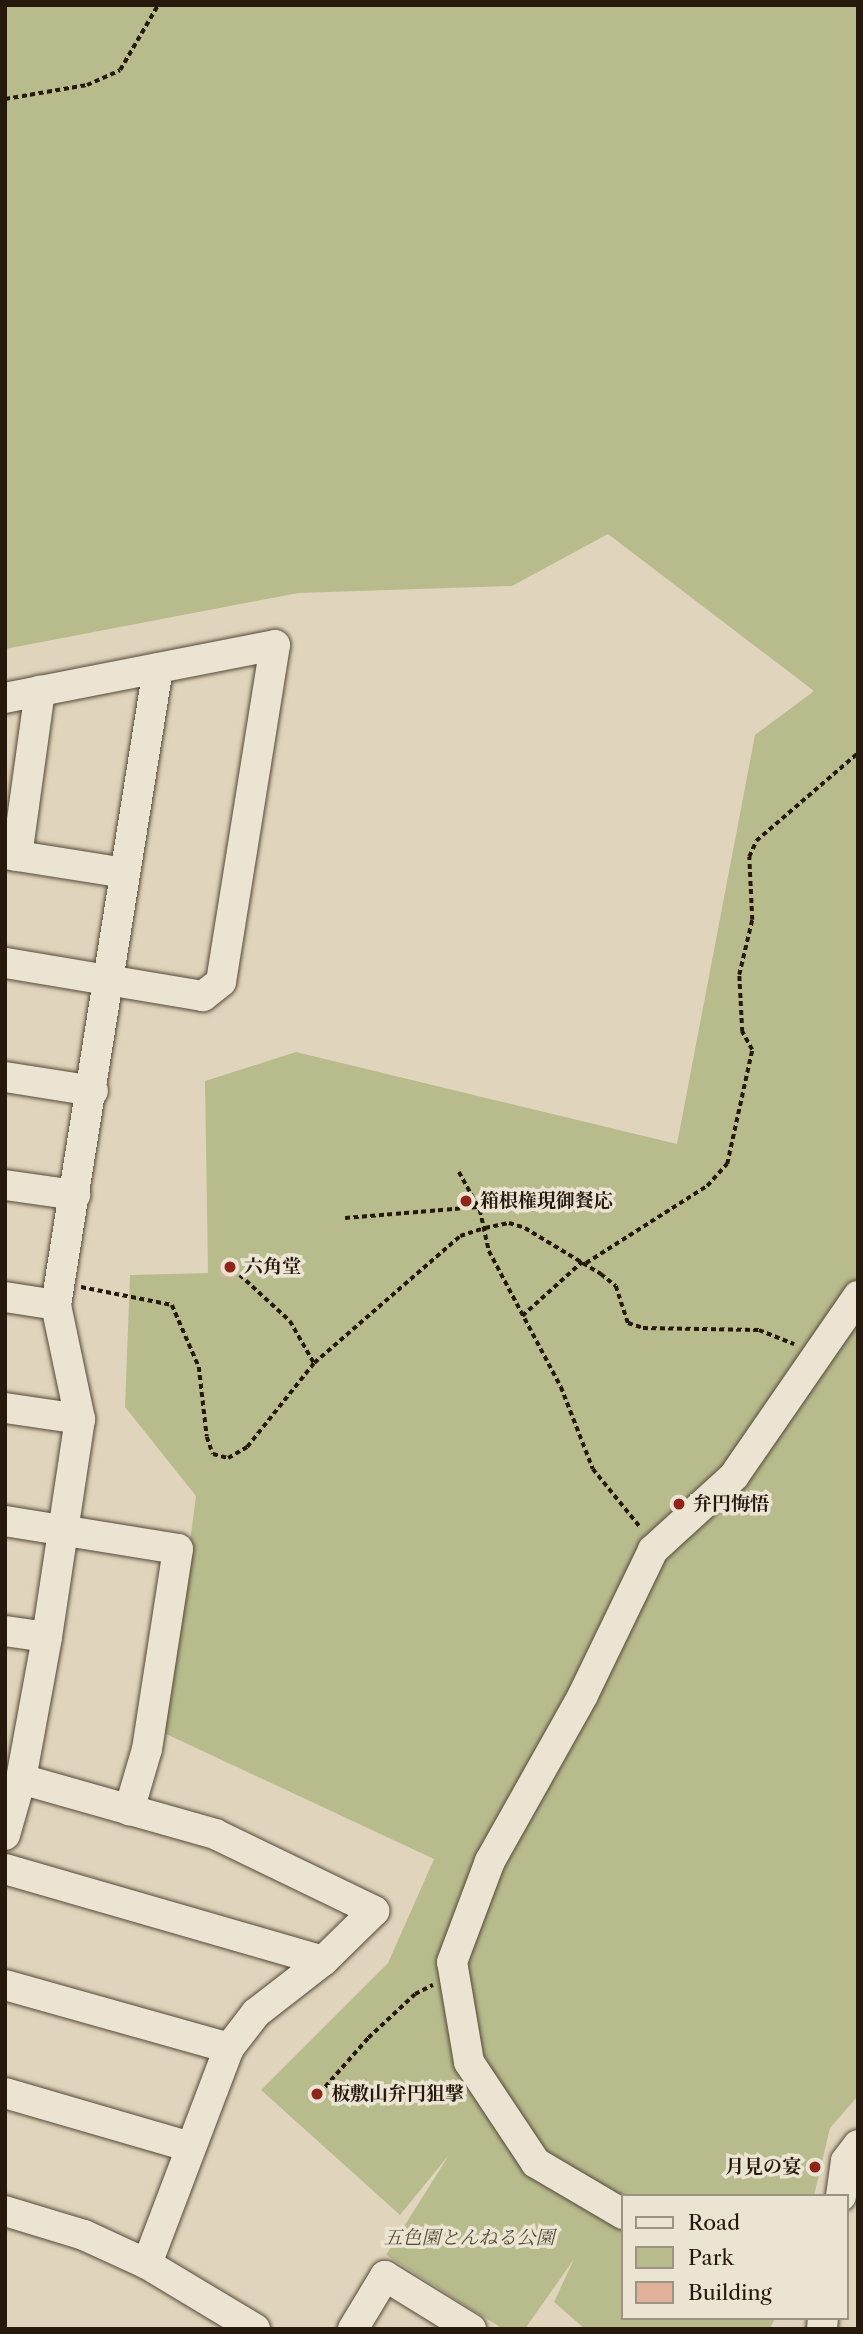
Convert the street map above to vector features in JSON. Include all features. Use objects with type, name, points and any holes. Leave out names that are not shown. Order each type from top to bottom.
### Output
[{"type":"street","points":[[5,698],[275,645],[221,982],[203,996],[5,963]]},
{"type":"street","points":[[5,1835],[21,1779],[17,1742],[47,1637],[80,1419],[58,1295],[93,1091],[158,668]]},
{"type":"street","points":[[40,691],[11,855],[125,873]]},
{"type":"street","points":[[5,1077],[93,1091]]},
{"type":"street","points":[[5,1185],[75,1195]]},
{"type":"street","points":[[5,1297],[58,1295]]},
{"type":"street","points":[[622,2213],[536,2163],[469,2062],[452,1962],[490,1861],[583,1695],[653,1550],[734,1476],[858,1296]]},
{"type":"street","points":[[5,1408],[80,1419]]},
{"type":"street","points":[[5,1521],[178,1549],[147,1749],[129,1810]]},
{"type":"street","points":[[5,1631],[47,1637]]},
{"type":"street","points":[[21,1779],[215,1834],[374,1911],[323,1961],[256,2013],[229,2048],[188,2146],[147,2264]]},
{"type":"street","points":[[5,1869],[323,1961]]},
{"type":"street","points":[[5,1985],[229,2048]]},
{"type":"street","points":[[5,2093],[188,2146]]},
{"type":"street","points":[[841,2194],[846,2161],[858,2144]]},
{"type":"street","points":[[5,2211],[84,2235],[147,2264],[255,2329]]},
{"type":"street","points":[[353,2329],[385,2276],[471,2329]]},
{"type":"path","points":[[5,99],[87,85],[120,70],[158,5]]},
{"type":"path","points":[[522,1317],[583,1263],[707,1186],[727,1164],[752,1049],[742,1032],[739,975],[752,920],[749,857],[756,841],[858,753]]},
{"type":"path","points":[[459,1172],[478,1206],[489,1251],[567,1398],[593,1469],[653,1550]]},
{"type":"path","points":[[345,1218],[478,1206]]},
{"type":"path","points":[[58,1295],[149,1297],[172,1306],[199,1367],[213,1454],[228,1458],[247,1447],[314,1363],[460,1236],[509,1223],[525,1228],[616,1286],[628,1323],[643,1328],[759,1330],[819,1354]]},
{"type":"path","points":[[240,1275],[290,1321],[314,1363]]},
{"type":"path","points":[[325,2087],[415,1994],[454,1975]]},
{"type":"green space","name":"五色園とんねる公園","points":[[5,5],[858,5],[858,2096],[830,2128],[814,2194],[622,2194],[622,2320],[774,2320],[770,2329],[585,2329],[554,2302],[574,2259],[525,2329],[503,2329],[386,2255],[449,2155],[400,2215],[261,2090],[388,1963],[434,1859],[164,1733],[196,1496],[125,1407],[130,1275],[208,1273],[205,1081],[296,1052],[677,1144],[755,735],[814,691],[608,534],[512,586],[298,593],[5,649]]},
{"type":"building","name":"六角堂","points":[[227,1257],[238,1260],[239,1271],[232,1278],[221,1276],[220,1264]]},
{"type":"place","name":"箱根権現御餐応","points":[[466,1201]]},
{"type":"place","name":"六角堂","points":[[230,1267]]},
{"type":"place","name":"弁円悔悟","points":[[679,1504]]},
{"type":"place","name":"板敷山弁円狙撃","points":[[317,2094]]},
{"type":"place","name":"月見の宴","points":[[815,2167]]}]
